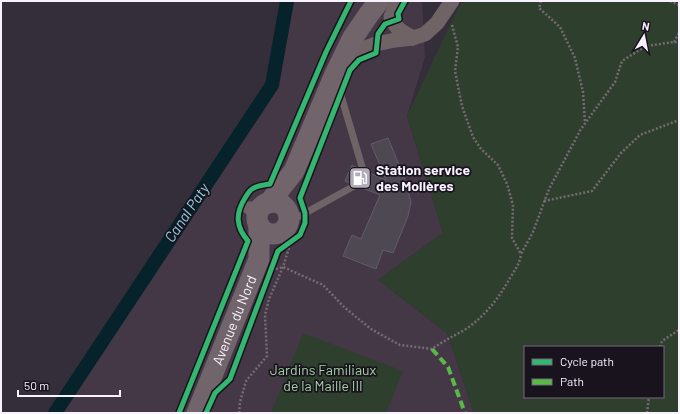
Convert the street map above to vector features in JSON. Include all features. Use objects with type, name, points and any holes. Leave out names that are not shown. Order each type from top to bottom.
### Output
[{"type":"main road","points":[[274,220],[334,74],[352,39],[380,1]]},
{"type":"main road","name":"Avenue du Nord","points":[[196,413],[264,265],[274,220]]},
{"type":"street","points":[[352,39],[360,11],[365,1]]},
{"type":"street","points":[[398,1],[391,18],[396,28],[413,38]]},
{"type":"street","points":[[334,74],[357,51],[376,44],[413,38],[425,34],[437,23],[449,5]]},
{"type":"lane","points":[[334,74],[363,170]]},
{"type":"lane","points":[[274,220],[356,185]]},
{"type":"path","points":[[541,1],[539,8],[560,27],[575,58],[583,92],[585,124]]},
{"type":"path","points":[[670,1],[679,5]]},
{"type":"path","points":[[449,5],[458,47],[455,71],[462,106],[473,137],[480,148],[498,165],[508,184],[513,205],[512,238],[521,254]]},
{"type":"path","points":[[674,42],[679,33]]},
{"type":"path","points":[[264,265],[283,267],[323,285],[345,308],[371,329],[400,345],[432,349],[446,339],[467,328],[490,308],[506,285],[533,232],[552,183],[585,124],[615,82],[622,62],[646,46],[674,42],[679,43]]},
{"type":"path","points":[[544,201],[592,191],[621,153],[640,135],[679,120]]},
{"type":"path","points":[[239,413],[240,402],[246,381],[267,356],[265,315],[269,299],[283,267],[274,220]]},
{"type":"path","points":[[660,346],[662,341],[679,330]]},
{"type":"path","points":[[647,413],[649,398]]},
{"type":"shaded area","points":[[293,1],[422,1],[425,57],[407,116],[443,233],[378,280],[447,333],[474,413],[62,413],[271,92]]},
{"type":"green space","points":[[464,1],[679,1],[679,413],[474,413],[447,333],[378,280],[443,233],[407,116],[458,8]]},
{"type":"green space","name":"Jardins Familiaux de la Maille III","points":[[303,333],[403,371],[386,413],[271,413]]},
{"type":"building","points":[[388,138],[404,177],[411,202],[408,216],[393,253],[383,250],[376,269],[343,256],[352,235],[361,239],[380,195],[360,187],[361,183],[358,181],[354,180],[350,183],[345,181],[352,165],[357,168],[361,175],[365,175],[367,172],[386,180],[371,144]]},
{"type":"waterway","name":"Canal Paty","points":[[55,413],[272,85],[287,1]]},
{"type":"marked path","points":[[432,349],[448,367],[465,413]]},
{"type":"cycle path","points":[[179,413],[248,241],[241,231],[238,220],[238,215],[242,204],[252,189],[270,184],[326,52],[351,1]]},
{"type":"cycle path","points":[[206,413],[215,393],[230,379],[278,251],[300,235],[305,223],[305,213],[300,198],[350,70],[359,60],[376,53],[378,34],[385,24],[399,19],[398,14],[405,1]]},
{"type":"place","name":"Station service des Molières","points":[[360,178]]}]
